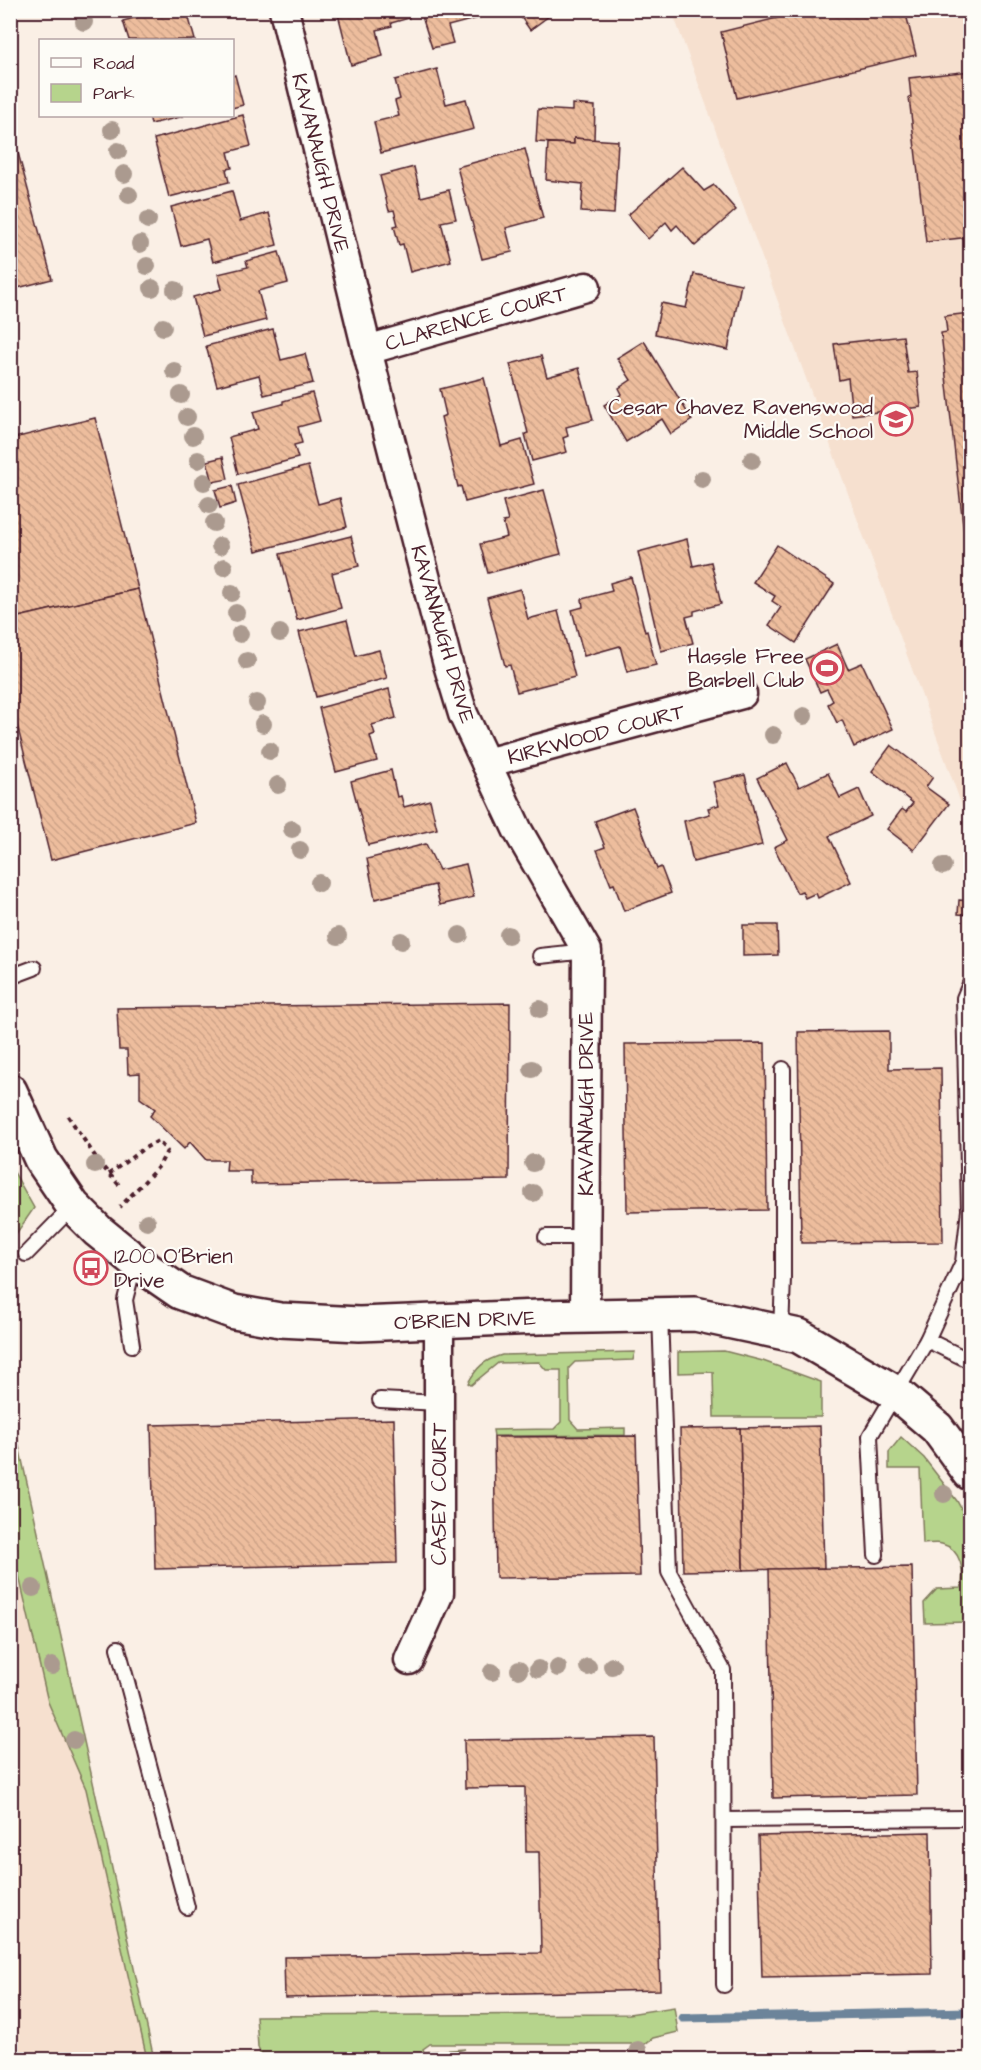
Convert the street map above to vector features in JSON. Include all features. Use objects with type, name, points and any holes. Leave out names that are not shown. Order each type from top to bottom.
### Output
[{"type":"street","name":"KAVANAUGH DRIVE","points":[[284,10],[367,350],[447,661],[463,714],[518,831],[587,951],[585,1316]]},
{"type":"street","name":"CLARENCE COURT","points":[[367,350],[586,287]]},
{"type":"street","name":"KIRKWOOD COURT","points":[[486,764],[742,694]]},
{"type":"street","name":"O'BRIEN DRIVE","points":[[10,1091],[41,1159],[73,1206],[98,1231],[135,1261],[180,1292],[234,1312],[280,1320],[359,1324],[695,1314],[799,1336],[896,1393],[937,1428],[970,1473]]},
{"type":"street","name":"CASEY COURT","points":[[409,1660],[439,1593],[440,1320]]},
{"type":"lane","points":[[540,956],[587,951]]},
{"type":"lane","points":[[10,976],[34,968]]},
{"type":"lane","points":[[876,1555],[870,1436],[927,1340],[963,1262],[969,1210],[963,998],[970,984]]},
{"type":"lane","points":[[781,1332],[783,1069]]},
{"type":"lane","points":[[26,1254],[73,1206]]},
{"type":"lane","points":[[546,1237],[586,1237]]},
{"type":"lane","points":[[132,1345],[125,1300],[135,1261]]},
{"type":"lane","points":[[660,1314],[669,1572],[723,1670],[724,1984]]},
{"type":"lane","points":[[927,1340],[970,1361]]},
{"type":"lane","points":[[380,1400],[440,1402]]},
{"type":"lane","points":[[118,1648],[187,1907]]},
{"type":"lane","points":[[724,1820],[970,1818]]},
{"type":"path","points":[[68,1116],[84,1142],[120,1186]]},
{"type":"path","points":[[109,1174],[158,1141],[167,1151],[159,1166],[118,1210]]},
{"type":"shaded area","name":"Cesar Chavez Ravenswood Middle School","points":[[672,11],[970,11],[970,828]]},
{"type":"shaded area","points":[[10,1541],[48,1702],[86,1789],[147,2059],[11,2059]]},
{"type":"green space","points":[[10,1165],[34,1208],[16,1234],[11,1236]]},
{"type":"green space","points":[[724,1351],[763,1361],[821,1382],[821,1417],[714,1417],[713,1372],[678,1373],[678,1352]]},
{"type":"green space","points":[[635,1352],[633,1360],[575,1362],[569,1368],[570,1420],[578,1429],[625,1428],[625,1435],[494,1436],[493,1430],[554,1429],[561,1422],[561,1370],[546,1370],[539,1362],[498,1363],[471,1385],[468,1383],[482,1365],[502,1355]]},
{"type":"green space","points":[[11,1410],[154,2059],[147,2059],[86,1789],[48,1702],[11,1541]]},
{"type":"green space","points":[[901,1437],[924,1458],[957,1501],[970,1525],[970,1622],[925,1623],[924,1603],[937,1589],[961,1588],[962,1568],[954,1551],[948,1547],[938,1543],[923,1544],[920,1469],[889,1469],[889,1452]]},
{"type":"green space","points":[[674,2007],[678,2032],[653,2038],[645,2044],[430,2044],[423,2049],[424,2052],[465,2049],[426,2059],[262,2059],[258,2047],[256,2016],[629,2014]]},
{"type":"building","points":[[163,10],[207,10],[188,15],[195,39],[129,39],[123,21]]},
{"type":"building","points":[[337,10],[407,10],[409,18],[377,30],[383,56],[351,65]]},
{"type":"building","points":[[420,10],[489,10],[490,15],[448,26],[453,43],[432,48]]},
{"type":"building","points":[[516,10],[557,10],[530,30]]},
{"type":"building","points":[[809,10],[905,10],[916,55],[737,98],[721,32]]},
{"type":"building","points":[[437,69],[446,104],[466,99],[474,129],[381,153],[374,122],[399,116],[395,101],[400,99],[395,80]]},
{"type":"building","points":[[970,71],[970,237],[926,242],[909,97],[911,97],[909,78]]},
{"type":"building","points":[[234,75],[243,105],[234,107]]},
{"type":"building","points":[[572,104],[595,106],[594,140],[574,138],[574,144],[536,142],[538,109],[572,111]]},
{"type":"building","points":[[243,115],[251,146],[228,152],[232,168],[226,169],[229,182],[169,197],[154,139]]},
{"type":"building","points":[[149,117],[180,117],[151,124]]},
{"type":"building","points":[[10,123],[52,279],[10,290]]},
{"type":"building","points":[[574,138],[618,141],[614,214],[581,212],[583,184],[546,180],[548,143],[574,144]]},
{"type":"building","points":[[525,149],[543,218],[506,228],[512,252],[482,259],[457,167]]},
{"type":"building","points":[[414,167],[421,197],[449,190],[456,219],[441,222],[451,261],[410,272],[403,244],[399,245],[394,226],[398,225],[394,210],[389,211],[380,176]]},
{"type":"building","points":[[682,167],[704,191],[714,185],[736,210],[695,246],[677,225],[672,230],[666,222],[648,239],[628,215]]},
{"type":"building","points":[[232,191],[240,221],[269,213],[277,245],[213,262],[207,239],[181,246],[171,207]]},
{"type":"building","points":[[279,252],[288,283],[258,291],[266,320],[203,336],[193,297],[222,289],[218,274],[248,267],[246,261]]},
{"type":"building","points":[[694,274],[741,284],[728,350],[655,334],[661,303],[686,308]]},
{"type":"building","points":[[970,313],[970,585],[941,333],[947,332],[945,316]]},
{"type":"building","points":[[273,329],[281,360],[305,354],[313,383],[264,395],[259,375],[217,386],[206,346]]},
{"type":"building","points":[[903,336],[908,373],[917,372],[921,407],[852,415],[848,378],[839,380],[834,344]]},
{"type":"building","points":[[644,341],[692,420],[671,434],[662,419],[626,442],[604,405],[622,394],[619,388],[631,380],[617,358]]},
{"type":"building","points":[[541,356],[547,377],[579,368],[593,420],[566,427],[568,436],[563,438],[567,452],[532,461],[525,434],[528,433],[510,364]]},
{"type":"building","points":[[484,378],[501,446],[522,440],[534,484],[465,502],[461,486],[458,487],[441,417],[446,415],[440,389]]},
{"type":"building","points":[[312,393],[320,421],[298,427],[302,443],[294,445],[298,458],[238,474],[229,437],[258,429],[253,412]]},
{"type":"building","points":[[95,418],[138,589],[10,619],[10,439]]},
{"type":"building","points":[[223,457],[228,479],[213,482],[207,461]]},
{"type":"building","points":[[308,466],[318,504],[340,498],[347,527],[256,551],[238,485]]},
{"type":"building","points":[[232,486],[236,503],[220,508],[215,490]]},
{"type":"building","points":[[544,490],[561,554],[488,573],[480,544],[507,537],[503,522],[508,521],[503,501]]},
{"type":"building","points":[[351,536],[359,566],[332,573],[341,608],[297,620],[280,554]]},
{"type":"building","points":[[687,539],[693,566],[711,562],[721,604],[694,611],[694,615],[686,617],[693,643],[661,651],[638,552]]},
{"type":"building","points":[[777,545],[834,584],[796,643],[769,625],[781,607],[772,601],[775,596],[753,582]]},
{"type":"building","points":[[631,577],[656,665],[627,672],[620,646],[584,656],[572,610],[583,607],[582,599],[612,591],[610,583]]},
{"type":"building","points":[[138,589],[196,823],[51,860],[10,697],[10,619]]},
{"type":"building","points":[[520,589],[528,619],[558,611],[575,677],[517,692],[510,665],[505,666],[487,598]]},
{"type":"building","points":[[347,620],[356,656],[379,650],[387,678],[316,697],[299,632]]},
{"type":"building","points":[[837,644],[848,669],[862,663],[893,729],[854,747],[842,720],[837,723],[828,704],[833,701],[827,689],[820,692],[805,659]]},
{"type":"building","points":[[389,689],[396,718],[372,725],[375,734],[370,736],[377,761],[336,772],[319,708]]},
{"type":"building","points":[[891,745],[933,777],[926,787],[949,804],[914,850],[887,829],[902,809],[906,812],[913,803],[872,771]]},
{"type":"building","points":[[787,763],[799,787],[828,773],[840,798],[859,789],[871,816],[829,836],[851,882],[818,898],[816,893],[805,898],[802,891],[797,893],[774,847],[788,840],[757,778]]},
{"type":"building","points":[[391,770],[397,797],[401,796],[404,807],[430,800],[437,829],[368,845],[351,781]]},
{"type":"building","points":[[745,775],[762,845],[693,862],[684,821],[710,814],[708,808],[719,805],[713,782]]},
{"type":"building","points":[[633,807],[657,869],[661,867],[671,893],[624,911],[597,850],[605,847],[595,821]]},
{"type":"building","points":[[426,844],[439,870],[466,864],[474,897],[440,905],[435,885],[375,899],[367,859]]},
{"type":"building","points":[[959,900],[970,901],[970,915],[958,914]]},
{"type":"building","points":[[743,925],[777,925],[778,955],[743,956]]},
{"type":"building","points":[[510,1003],[509,1180],[251,1184],[251,1171],[226,1171],[227,1160],[206,1160],[190,1142],[184,1149],[150,1116],[155,1109],[140,1098],[140,1073],[128,1074],[127,1050],[119,1050],[117,1008]]},
{"type":"building","points":[[889,1031],[889,1069],[941,1068],[943,1242],[801,1243],[798,1032]]},
{"type":"building","points":[[765,1043],[767,1210],[627,1212],[625,1044]]},
{"type":"building","points":[[394,1419],[397,1563],[155,1569],[151,1425]]},
{"type":"building","points":[[820,1426],[824,1568],[743,1570],[740,1428]]},
{"type":"building","points":[[740,1428],[743,1570],[683,1571],[680,1429]]},
{"type":"building","points":[[636,1436],[640,1576],[496,1578],[494,1437]]},
{"type":"building","points":[[912,1567],[917,1795],[773,1798],[769,1569]]},
{"type":"building","points":[[654,1737],[660,1990],[285,1998],[284,1957],[541,1953],[539,1852],[526,1852],[525,1787],[465,1788],[464,1740]]},
{"type":"building","points":[[930,1832],[932,1974],[762,1977],[758,1836]]},
{"type":"building","points":[[932,2051],[932,2060],[762,2060],[761,2055]]},
{"type":"waterway","points":[[683,2018],[970,2012]]},
{"type":"place","name":"Cesar Chavez Ravenswood Middle School","points":[[896,419]]},
{"type":"place","name":"Hassle Free Barbell Club","points":[[827,668]]},
{"type":"place","name":"1200 O'Brien Drive","points":[[91,1268]]}]
